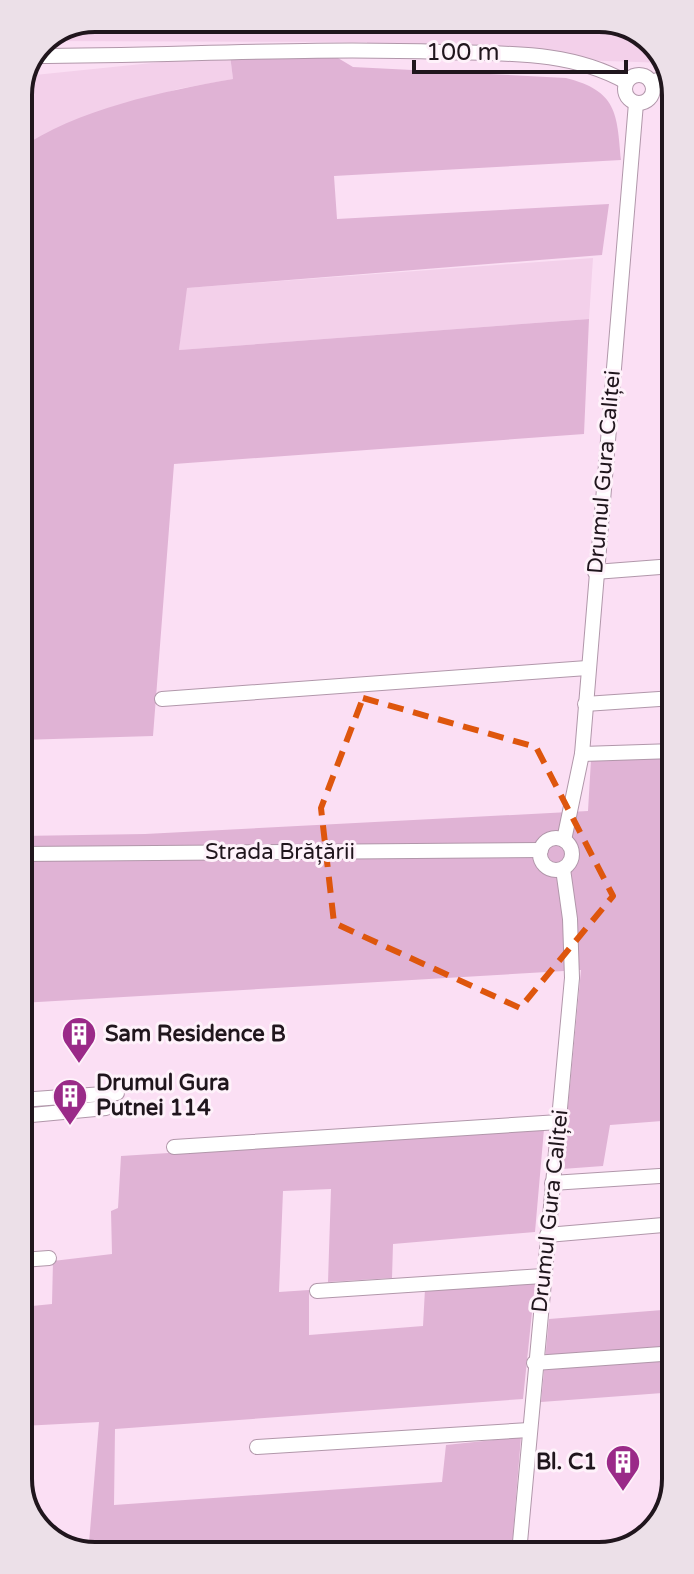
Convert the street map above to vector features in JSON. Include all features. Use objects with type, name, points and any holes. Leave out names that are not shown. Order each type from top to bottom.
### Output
[{"type":"street","points":[[46,56],[328,48],[536,56],[591,64],[626,82]]},
{"type":"street","points":[[651,82],[653,91],[649,99],[636,103],[625,95],[626,82],[636,74],[651,82],[660,80]]},
{"type":"street","name":"Drumul Gura Caliței","points":[[564,840],[582,754],[636,103]]},
{"type":"street","points":[[595,572],[662,567]]},
{"type":"street","points":[[162,699],[587,668]]},
{"type":"street","points":[[585,704],[662,699]]},
{"type":"street","points":[[582,754],[662,751]]},
{"type":"street","points":[[551,839],[564,840],[570,846],[572,856],[563,869],[547,868],[541,860],[541,850],[551,839]]},
{"type":"street","name":"Strada Brățării","points":[[32,854],[541,850]]},
{"type":"street","name":"Drumul Gura Caliței","points":[[520,1542],[572,978],[570,919],[563,869]]},
{"type":"street","points":[[32,1099],[117,1093]]},
{"type":"street","points":[[32,1115],[106,1108]]},
{"type":"street","points":[[174,1147],[559,1122]]},
{"type":"street","points":[[552,1183],[662,1176]]},
{"type":"street","points":[[547,1235],[662,1225]]},
{"type":"street","points":[[32,1259],[49,1258]]},
{"type":"street","points":[[317,1291],[543,1276]]},
{"type":"street","points":[[534,1363],[662,1354]]},
{"type":"street","points":[[257,1447],[529,1430]]},
{"type":"highlighted area","points":[[363,698],[536,747],[613,896],[520,1008],[334,923],[321,808]]},
{"type":"shaded area","points":[[95,32],[603,32],[623,37],[637,45],[652,63],[369,53],[367,42],[64,41]]},
{"type":"shaded area","points":[[230,55],[233,79],[178,89],[74,122],[32,143],[32,91],[36,75]]},
{"type":"shaded area","points":[[230,55],[333,55],[353,67],[566,78],[583,83],[605,97],[615,117],[621,160],[334,176],[337,219],[609,204],[602,255],[187,288],[179,350],[589,319],[584,434],[174,464],[153,736],[32,740],[32,141],[66,123],[121,104],[233,79]]},
{"type":"shaded area","points":[[593,258],[589,319],[179,350],[186,288]]},
{"type":"shaded area","points":[[662,757],[662,1121],[610,1125],[603,1166],[562,1169],[581,970],[32,1002],[32,836],[145,834],[588,811],[591,760]]},
{"type":"shaded area","points":[[544,1129],[535,1232],[393,1244],[392,1278],[328,1282],[331,1189],[283,1191],[279,1292],[309,1290],[309,1335],[423,1326],[425,1289],[535,1283],[523,1399],[115,1429],[114,1505],[442,1482],[446,1445],[521,1437],[512,1542],[89,1542],[99,1422],[32,1425],[32,1306],[52,1304],[53,1261],[112,1254],[111,1211],[118,1208],[121,1156]]},
{"type":"shaded area","points":[[662,1310],[662,1393],[541,1402],[549,1319]]},
{"type":"place","name":"Sam Residence B","points":[[79,1065]]},
{"type":"place","name":"Drumul Gura Putnei 114","points":[[70,1127]]},
{"type":"place","name":"Bl. C1","points":[[623,1493]]}]
